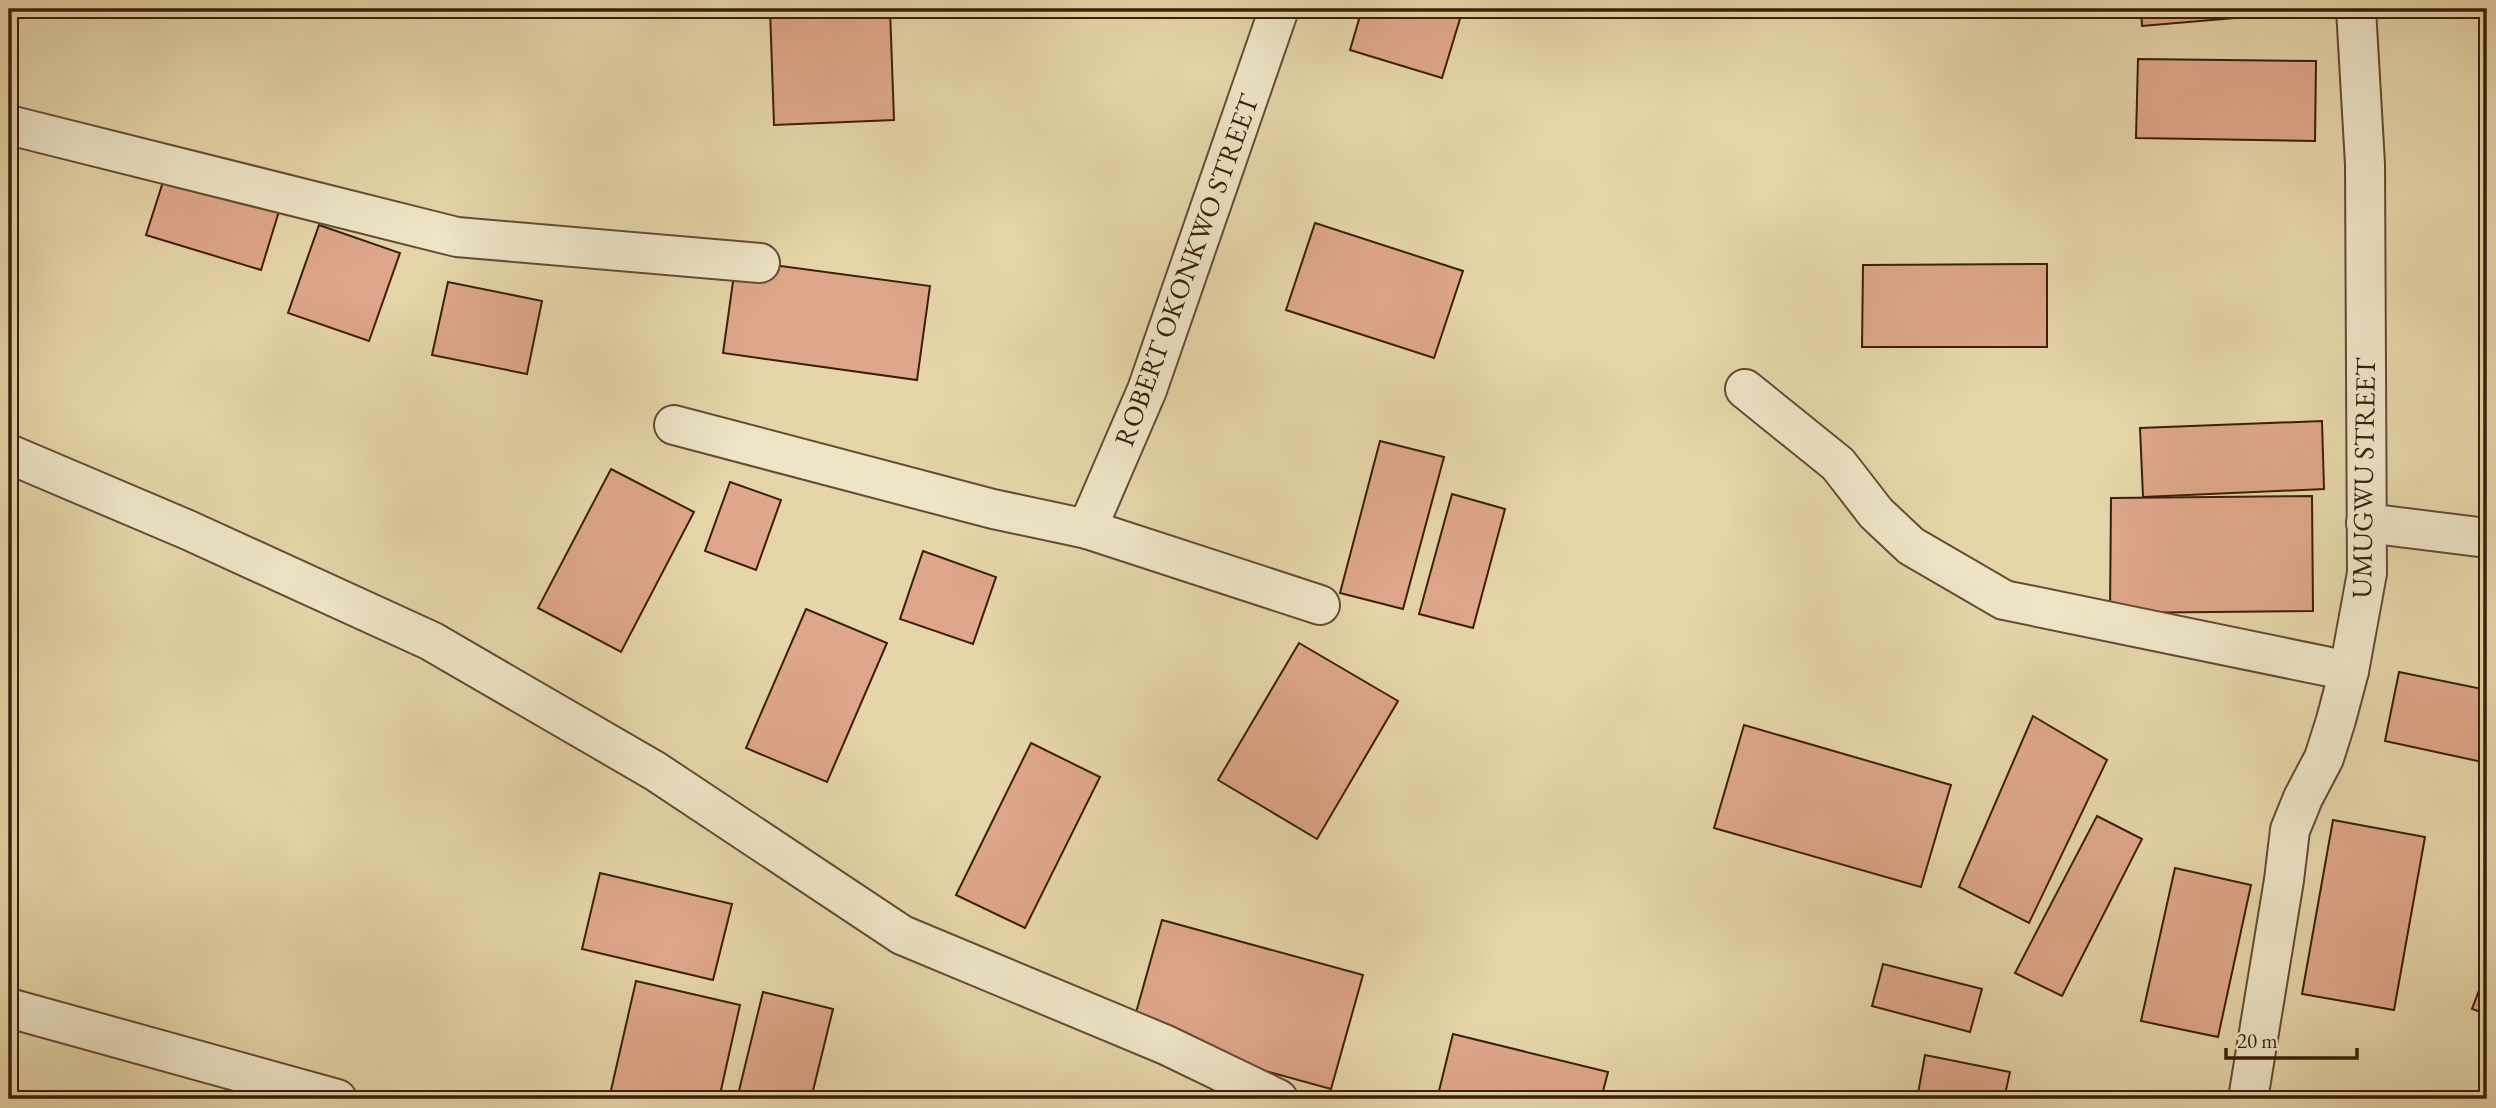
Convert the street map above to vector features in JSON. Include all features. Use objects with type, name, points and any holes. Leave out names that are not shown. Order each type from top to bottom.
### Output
[{"type":"street","name":"ROBERT OKONKWO STREET","points":[[1087,529],[1147,390],[1279,9]]},
{"type":"street","name":"UMUGWU STREET","points":[[2248,1099],[2290,830],[2302,798],[2323,758],[2349,671],[2367,573],[2365,164],[2356,9]]},
{"type":"street","points":[[9,125],[457,237],[760,262]]},
{"type":"street","points":[[1745,389],[1838,464],[1876,513],[1912,546],[2004,600],[2349,671]]},
{"type":"street","points":[[674,425],[993,509],[1087,529],[1320,605]]},
{"type":"street","points":[[9,454],[188,530],[431,641],[655,771],[902,935],[1166,1045],[1279,1099]]},
{"type":"street","points":[[2366,523],[2487,538]]},
{"type":"street","points":[[9,1008],[337,1099]]},
{"type":"building","points":[[770,9],[890,9],[894,120],[774,125]]},
{"type":"building","points":[[1362,9],[1463,9],[1442,78],[1350,50]]},
{"type":"building","points":[[2141,9],[2305,9],[2306,12],[2142,26]]},
{"type":"building","points":[[2138,59],[2316,61],[2315,141],[2136,138]]},
{"type":"building","points":[[170,160],[284,195],[261,270],[146,235]]},
{"type":"building","points":[[1315,223],[1463,271],[1434,358],[1286,310]]},
{"type":"building","points":[[319,225],[400,253],[369,341],[288,313]]},
{"type":"building","points":[[736,260],[930,286],[917,380],[723,353]]},
{"type":"building","points":[[2047,264],[2047,347],[1862,347],[1863,265]]},
{"type":"building","points":[[448,282],[542,301],[527,374],[432,355]]},
{"type":"building","points":[[2322,421],[2324,489],[2143,497],[2140,428]]},
{"type":"building","points":[[1380,441],[1444,457],[1403,609],[1340,593]]},
{"type":"building","points":[[611,469],[694,512],[621,652],[538,608]]},
{"type":"building","points":[[730,482],[781,500],[756,570],[705,551]]},
{"type":"building","points":[[1452,494],[1505,509],[1473,628],[1419,614]]},
{"type":"building","points":[[2312,496],[2313,611],[2110,613],[2111,498]]},
{"type":"building","points":[[923,551],[996,577],[973,644],[900,619]]},
{"type":"building","points":[[806,609],[887,643],[827,782],[746,748]]},
{"type":"building","points":[[1299,643],[1398,701],[1317,839],[1218,780]]},
{"type":"building","points":[[2399,672],[2487,690],[2487,763],[2385,741]]},
{"type":"building","points":[[2033,716],[2107,760],[2029,923],[1959,887]]},
{"type":"building","points":[[1744,725],[1951,785],[1921,887],[1714,828]]},
{"type":"building","points":[[1031,743],[1100,777],[1025,928],[956,895]]},
{"type":"building","points":[[2097,816],[2142,839],[2062,996],[2015,973]]},
{"type":"building","points":[[2333,820],[2425,837],[2394,1010],[2302,994]]},
{"type":"building","points":[[2175,868],[2251,885],[2218,1037],[2141,1021]]},
{"type":"building","points":[[600,873],[732,904],[713,980],[582,949]]},
{"type":"building","points":[[1162,920],[1363,975],[1331,1089],[1130,1034]]},
{"type":"building","points":[[1883,964],[1982,989],[1970,1032],[1872,1006]]},
{"type":"building","points":[[2487,969],[2487,1014],[2472,1009]]},
{"type":"building","points":[[636,981],[740,1005],[719,1099],[609,1099]]},
{"type":"building","points":[[763,992],[833,1009],[811,1099],[737,1099]]},
{"type":"building","points":[[1453,1034],[1608,1072],[1601,1099],[1437,1099]]},
{"type":"building","points":[[1925,1055],[2010,1072],[2004,1099],[1917,1099]]}]
